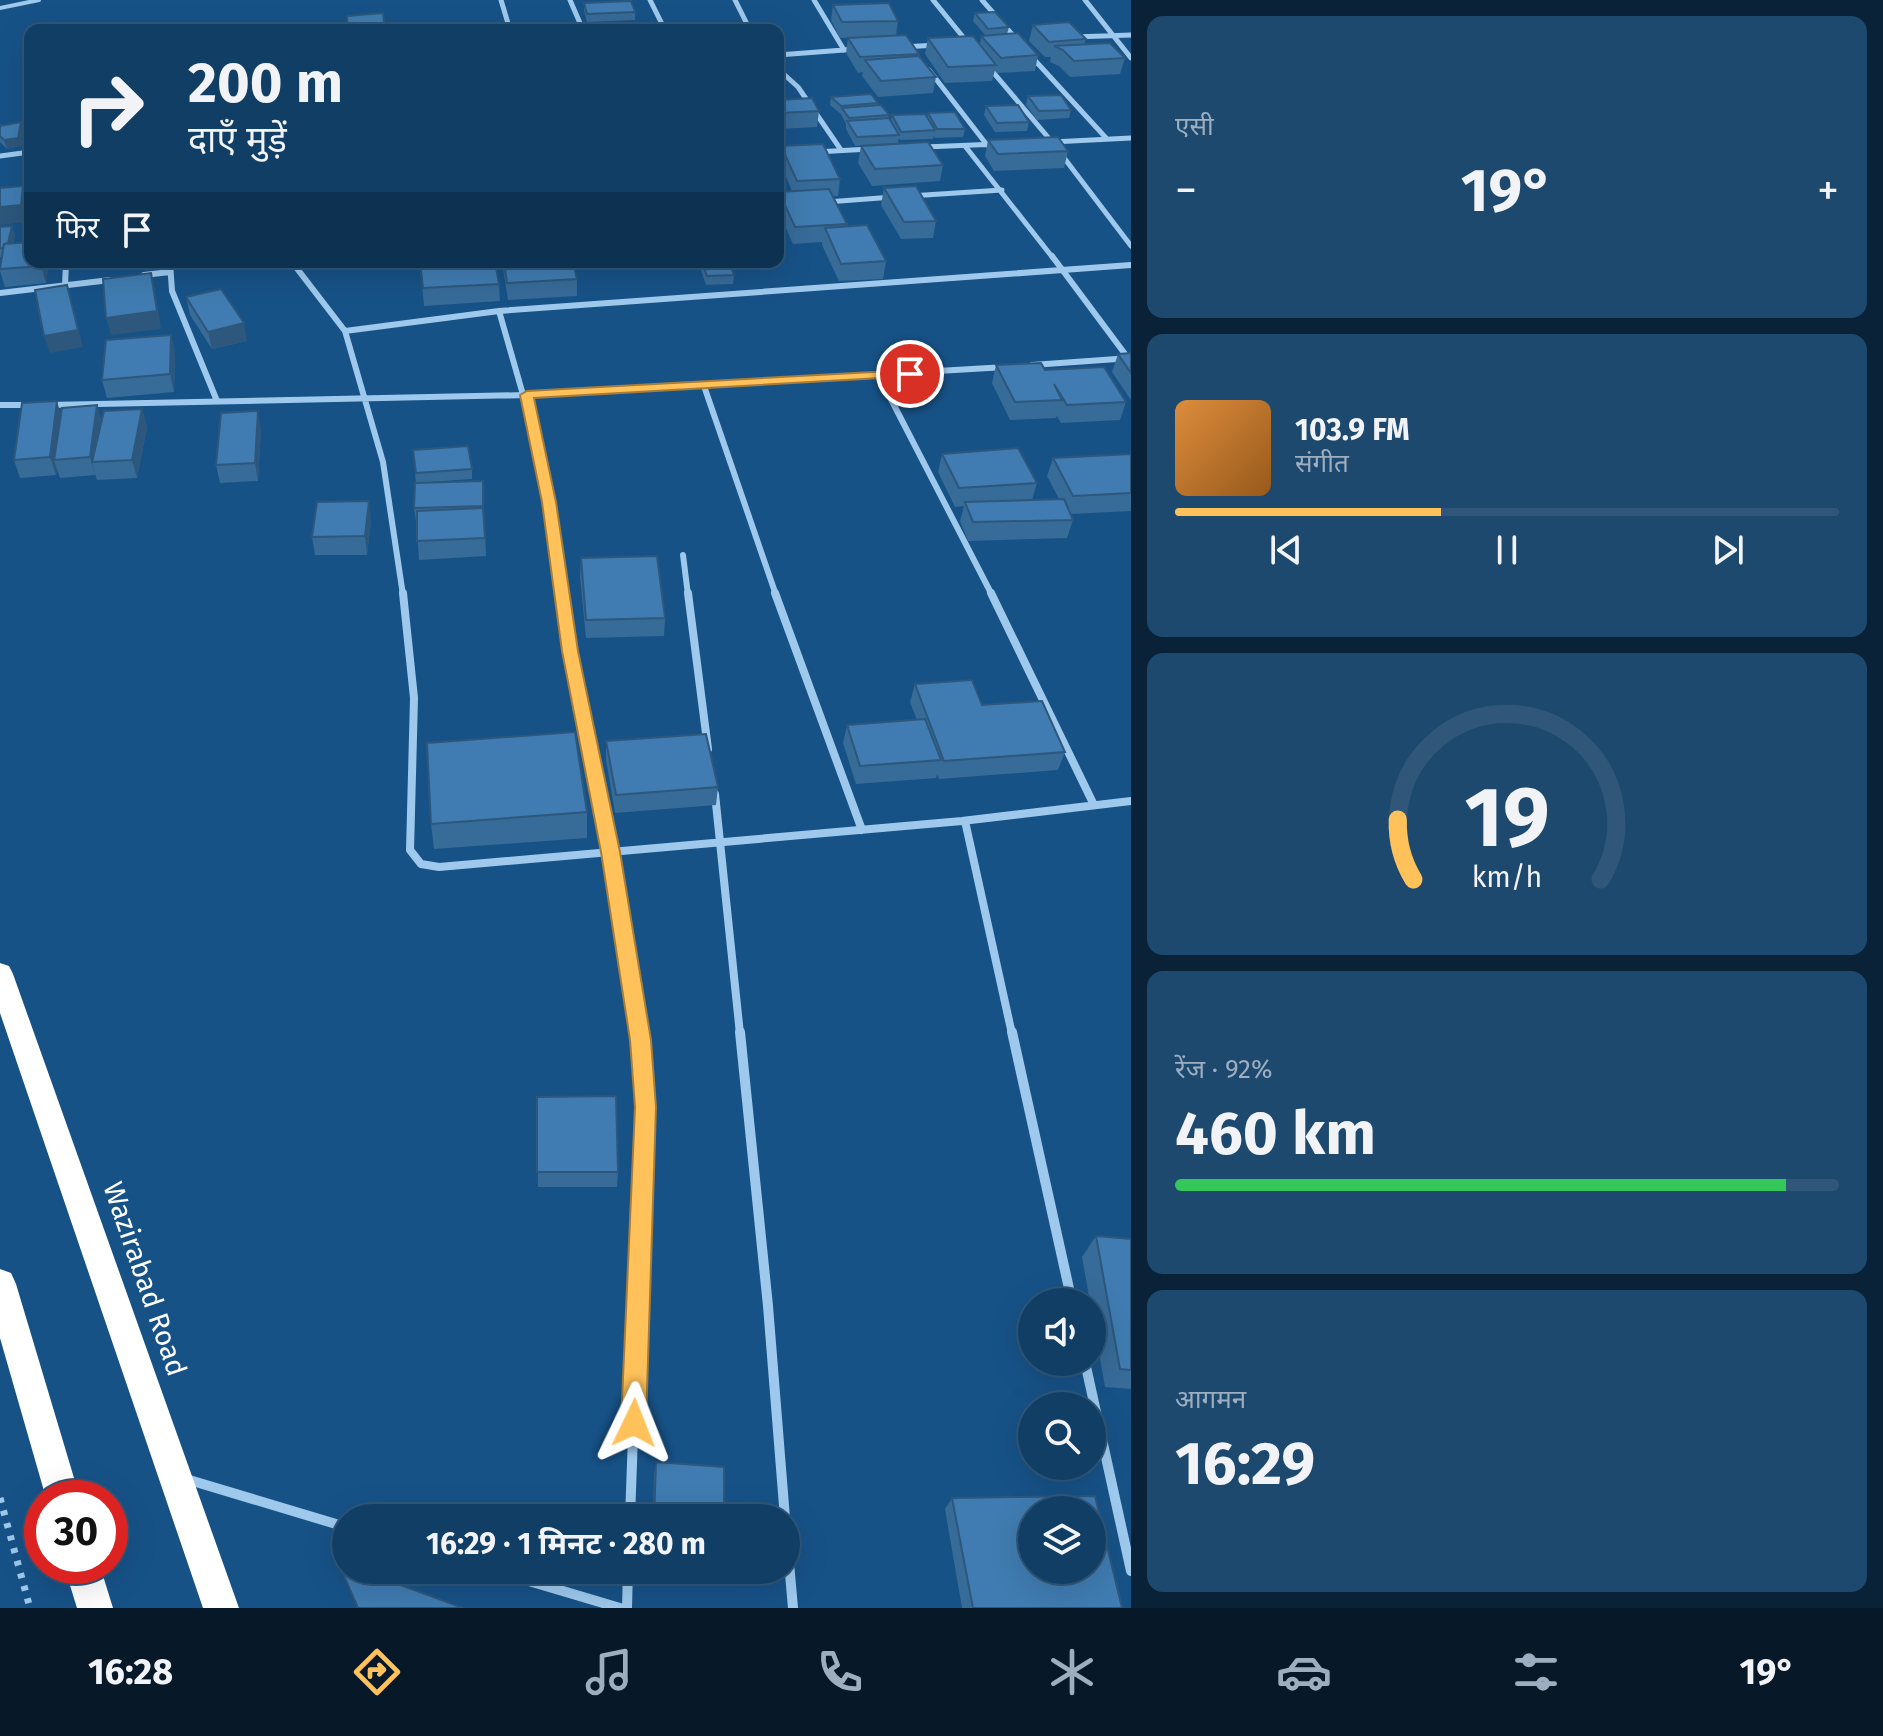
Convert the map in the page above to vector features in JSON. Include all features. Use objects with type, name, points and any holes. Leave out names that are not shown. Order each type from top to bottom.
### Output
[{"type":"highway","name":"Wazirabad Road","points":[[0,974],[221,1608]]},
{"type":"highway","points":[[2,1300],[57,1480]]},
{"type":"highway","points":[[88,1584],[95,1608]]},
{"type":"street","points":[[501,0],[508,24]]},
{"type":"street","points":[[570,0],[580,24]]},
{"type":"street","points":[[650,0],[662,24]]},
{"type":"street","points":[[735,0],[747,24]]},
{"type":"street","points":[[814,0],[844,50]]},
{"type":"street","points":[[933,0],[1052,142],[1131,246]]},
{"type":"street","points":[[982,0],[1107,139]]},
{"type":"street","points":[[1085,0],[1131,58]]},
{"type":"street","points":[[902,35],[987,145]]},
{"type":"street","points":[[1067,38],[1131,35]]},
{"type":"street","points":[[1005,41],[1021,40]]},
{"type":"street","points":[[954,44],[981,42]]},
{"type":"street","points":[[896,47],[940,45]]},
{"type":"street","points":[[784,55],[865,48]]},
{"type":"street","points":[[784,74],[798,87],[841,150]]},
{"type":"street","points":[[1122,138],[1131,149]]},
{"type":"street","points":[[1043,142],[1131,138]]},
{"type":"street","points":[[918,148],[1002,144]]},
{"type":"street","points":[[965,146],[1130,358]]},
{"type":"street","points":[[810,152],[872,149]]},
{"type":"street","points":[[0,156],[24,153]]},
{"type":"street","points":[[823,202],[1002,190]]},
{"type":"street","points":[[0,197],[24,195]]},
{"type":"street","points":[[345,331],[499,311],[1131,265]]},
{"type":"street","points":[[65,286],[66,268]]},
{"type":"street","points":[[170,268],[172,291],[217,401]]},
{"type":"street","points":[[297,268],[345,331],[383,462],[411,649],[414,698],[410,850],[421,864],[439,867],[965,821],[1093,803],[1131,801]]},
{"type":"street","points":[[140,276],[170,272]]},
{"type":"street","points":[[0,293],[125,278]]},
{"type":"street","points":[[499,311],[527,395],[549,502],[570,651],[611,852],[640,1040],[645,1107],[631,1504]]},
{"type":"street","points":[[0,405],[527,395],[879,376],[1130,358]]},
{"type":"street","points":[[1093,360],[1103,372]]},
{"type":"street","points":[[879,376],[1011,631],[1093,803]]},
{"type":"street","points":[[704,386],[774,590],[862,830]]},
{"type":"street","points":[[683,555],[709,753]]},
{"type":"street","points":[[713,782],[722,841],[784,1504]]},
{"type":"street","points":[[965,821],[1069,1288]]},
{"type":"street","points":[[1088,1376],[1131,1571]]},
{"type":"street","points":[[175,1476],[332,1523]]},
{"type":"street","points":[[539,1584],[620,1608]]},
{"type":"street","points":[[627,1608],[628,1584]]},
{"type":"street","points":[[791,1584],[793,1608]]},
{"type":"lane","points":[[0,8],[39,0]]},
{"type":"path","points":[[0,1498],[30,1608]]},
{"type":"building","points":[[631,1],[635,12],[587,14],[584,3]]},
{"type":"building","points":[[889,3],[898,21],[842,22],[833,5]]},
{"type":"building","points":[[995,12],[1009,27],[988,29],[975,13]]},
{"type":"building","points":[[383,13],[384,24],[348,24],[347,16]]},
{"type":"building","points":[[1069,22],[1086,39],[1049,42],[1033,25]]},
{"type":"building","points":[[1018,33],[1038,55],[1001,58],[981,36]]},
{"type":"building","points":[[906,35],[919,54],[860,57],[848,38]]},
{"type":"building","points":[[973,36],[996,65],[948,67],[928,38]]},
{"type":"building","points":[[1110,43],[1125,58],[1074,61],[1054,46]]},
{"type":"building","points":[[919,56],[936,77],[881,81],[865,60]]},
{"type":"building","points":[[871,94],[878,103],[841,106],[831,97]]},
{"type":"building","points":[[1061,95],[1071,110],[1039,111],[1028,96]]},
{"type":"building","points":[[812,98],[819,111],[784,113],[784,100]]},
{"type":"building","points":[[881,105],[889,115],[849,118],[842,108]]},
{"type":"building","points":[[1018,105],[1029,122],[997,123],[986,106]]},
{"type":"building","points":[[955,112],[965,129],[937,129],[928,113]]},
{"type":"building","points":[[925,114],[935,130],[901,132],[892,115]]},
{"type":"building","points":[[889,118],[899,135],[857,137],[847,121]]},
{"type":"building","points":[[21,122],[18,138],[4,140],[0,136],[0,126]]},
{"type":"building","points":[[1058,137],[1068,151],[998,154],[988,140]]},
{"type":"building","points":[[928,142],[943,165],[875,169],[861,146]]},
{"type":"building","points":[[823,144],[840,179],[797,181],[784,146]]},
{"type":"building","points":[[23,186],[21,205],[0,207],[0,188]]},
{"type":"building","points":[[916,186],[936,221],[904,222],[884,188]]},
{"type":"building","points":[[829,189],[847,224],[795,227],[784,203],[784,192]]},
{"type":"building","points":[[867,225],[886,261],[841,264],[825,228]]},
{"type":"building","points":[[12,226],[8,243],[0,248],[0,227]]},
{"type":"building","points":[[24,242],[24,267],[0,269],[4,244]]},
{"type":"building","points":[[421,268],[496,268],[499,284],[423,288]]},
{"type":"building","points":[[505,268],[574,268],[577,279],[507,283]]},
{"type":"building","points":[[704,268],[731,268],[734,275],[707,276]]},
{"type":"building","points":[[151,273],[157,311],[106,318],[103,279]]},
{"type":"building","points":[[67,285],[78,330],[44,336],[35,290]]},
{"type":"building","points":[[221,289],[244,323],[208,332],[186,297]]},
{"type":"building","points":[[171,335],[170,374],[102,380],[106,340]]},
{"type":"building","points":[[1131,353],[1131,373],[1118,354]]},
{"type":"building","points":[[1041,363],[1045,370],[1104,367],[1126,402],[1067,405],[1054,384],[1062,400],[1015,402],[996,365]]},
{"type":"building","points":[[57,401],[50,457],[14,460],[22,403]]},
{"type":"building","points":[[97,405],[90,457],[54,460],[62,408]]},
{"type":"building","points":[[142,409],[132,460],[92,462],[104,411]]},
{"type":"building","points":[[258,411],[255,463],[216,465],[221,413]]},
{"type":"building","points":[[468,446],[472,469],[416,473],[413,450]]},
{"type":"building","points":[[1018,448],[1037,483],[959,488],[942,454]]},
{"type":"building","points":[[1131,454],[1131,493],[1073,496],[1053,458]]},
{"type":"building","points":[[483,481],[483,506],[414,508],[415,483]]},
{"type":"building","points":[[1064,499],[1073,520],[973,522],[965,502]]},
{"type":"building","points":[[369,501],[365,536],[312,537],[317,502]]},
{"type":"building","points":[[483,508],[485,538],[417,541],[417,511]]},
{"type":"building","points":[[657,556],[665,618],[586,620],[581,558]]},
{"type":"building","points":[[972,680],[982,705],[1042,701],[1065,752],[944,761],[915,684]]},
{"type":"building","points":[[925,719],[941,760],[860,766],[847,725]]},
{"type":"building","points":[[575,732],[587,812],[431,824],[427,743]]},
{"type":"building","points":[[706,734],[718,787],[616,795],[606,741]]},
{"type":"building","points":[[616,1096],[618,1172],[537,1172],[537,1097]]},
{"type":"building","points":[[1096,1236],[1131,1239],[1131,1370],[1120,1369]]},
{"type":"building","points":[[656,1462],[724,1467],[724,1504],[654,1504]]},
{"type":"building","points":[[1018,1497],[1018,1584],[1106,1584],[1106,1542],[1122,1608],[973,1608],[952,1498]]},
{"type":"building","points":[[348,1584],[398,1584],[463,1608],[358,1608]]},
{"type":"route","points":[[634,1423],[645,1107],[640,1040],[611,852],[570,651],[549,502],[527,395],[910,374]]}]
